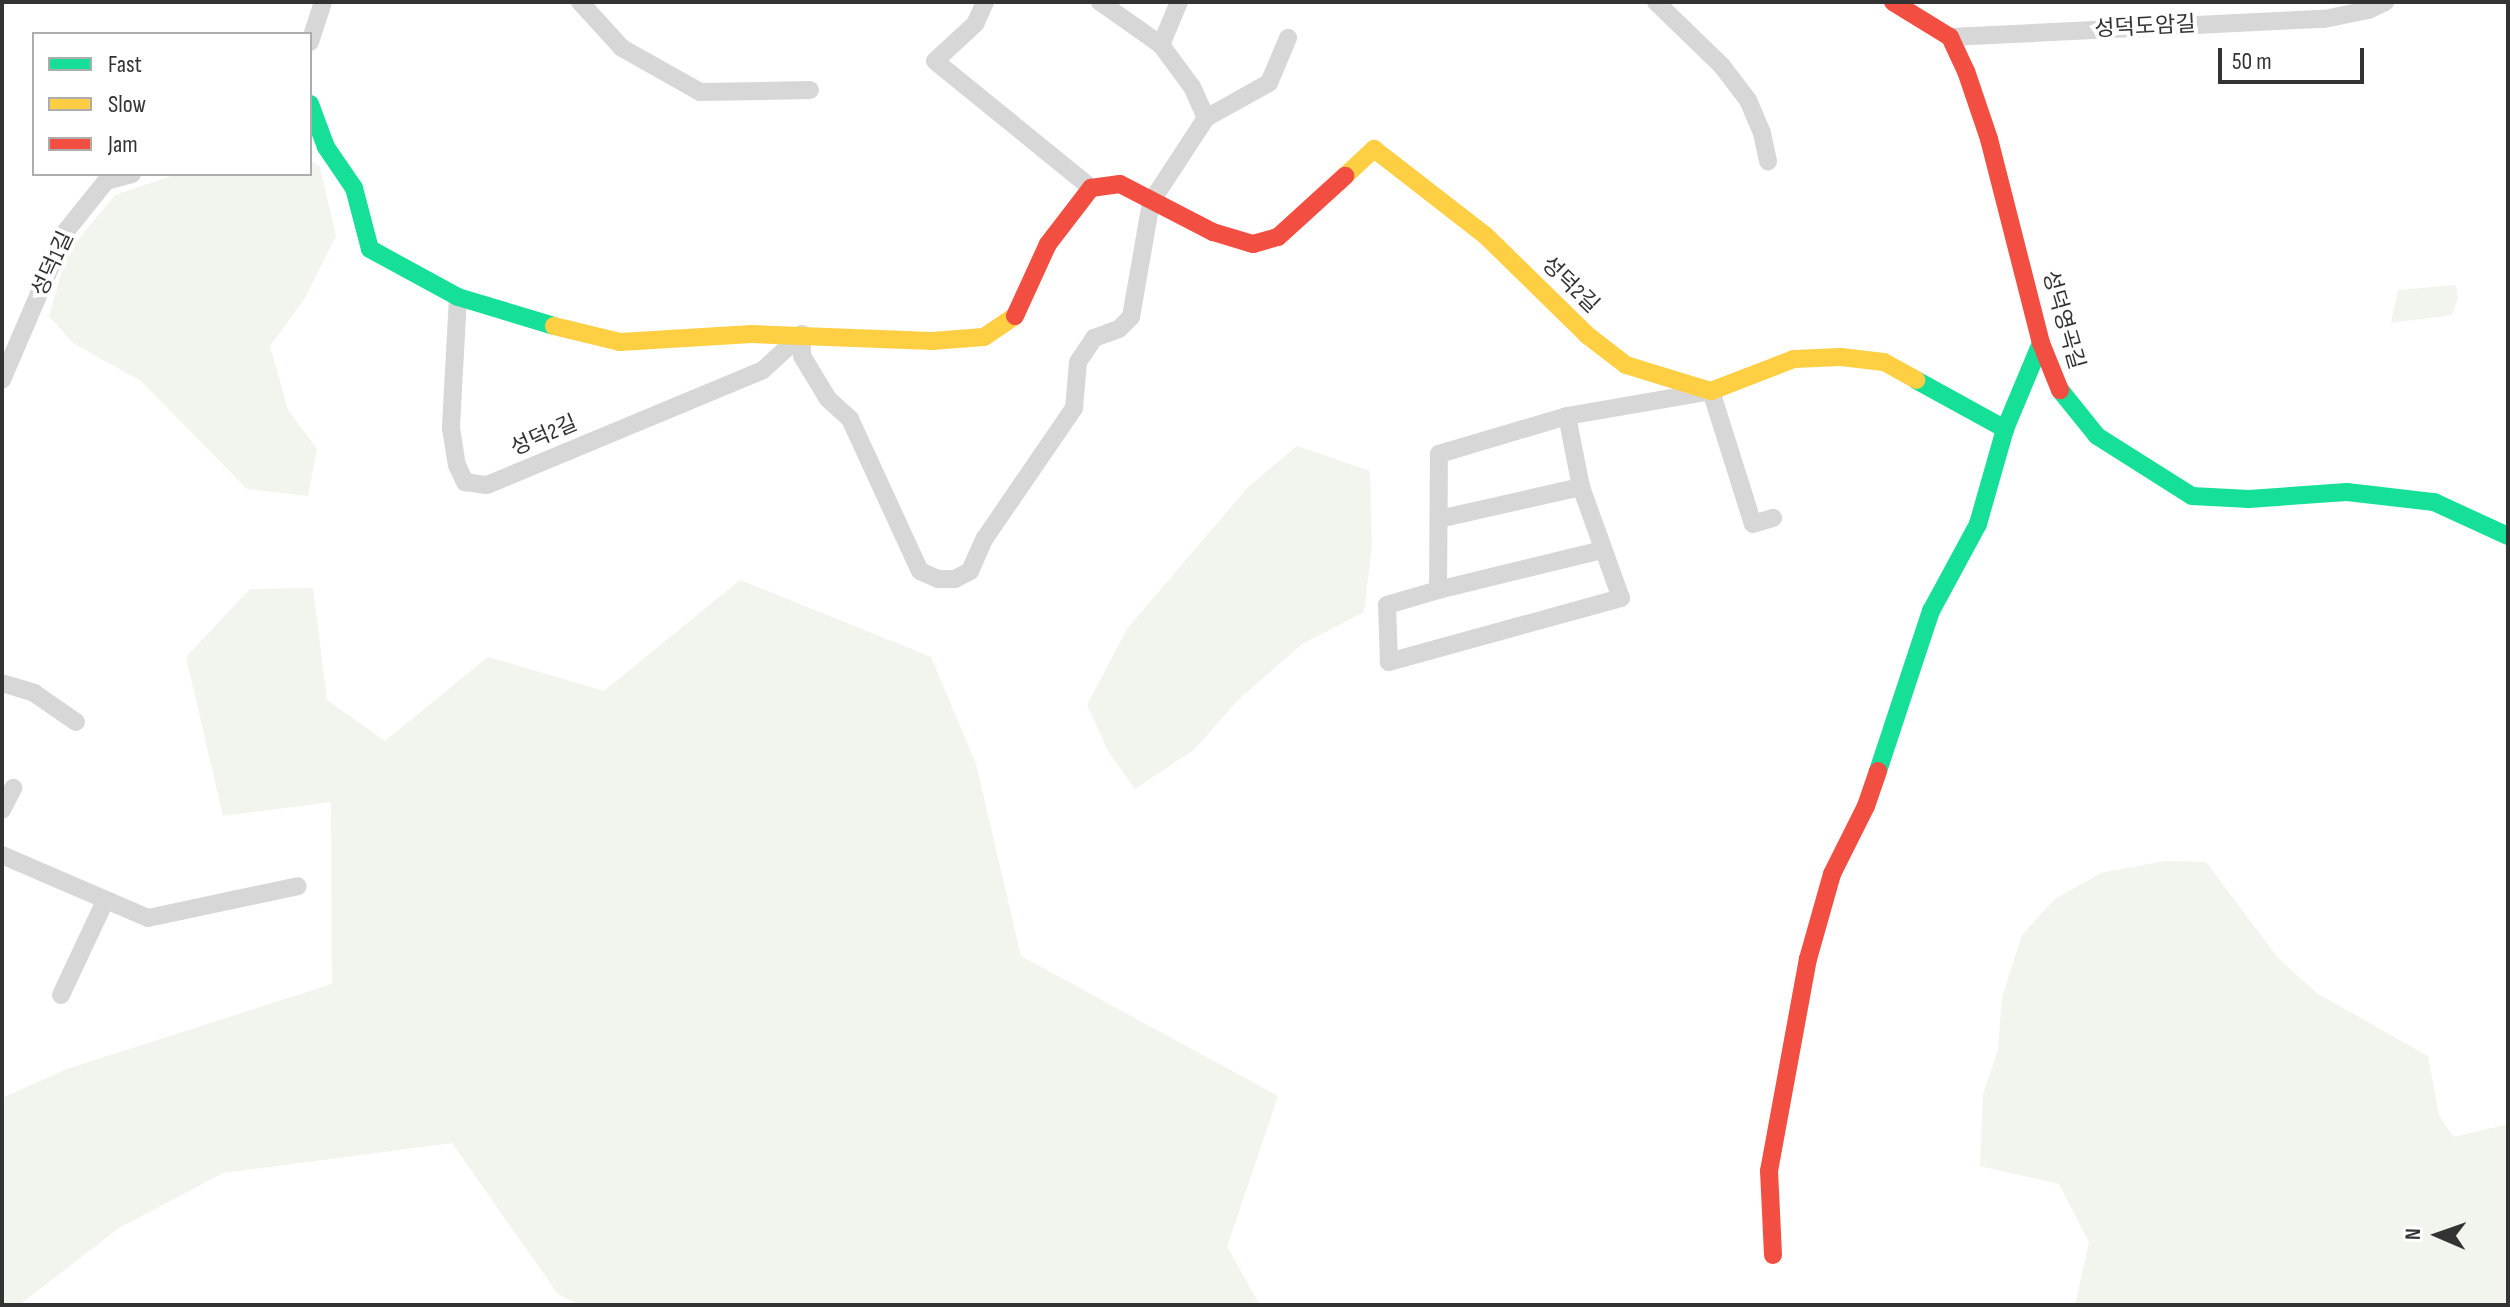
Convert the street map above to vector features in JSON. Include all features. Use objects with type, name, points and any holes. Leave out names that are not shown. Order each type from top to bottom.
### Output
[{"type":"street","points":[[312,36],[323,2]]},
{"type":"street","points":[[580,2],[622,48],[700,92],[810,90]]},
{"type":"street","points":[[312,114],[318,145],[354,188],[370,249],[458,297],[530,320],[620,342],[802,334],[874,340],[984,337],[1018,314],[1048,244],[1091,188],[935,61],[975,24],[985,2]]},
{"type":"street","points":[[1100,2],[1161,45],[1192,87],[1206,118]]},
{"type":"street","points":[[1161,45],[1179,2]]},
{"type":"street","points":[[1656,2],[1722,66],[1748,100],[1762,133],[1768,161]]},
{"type":"street","points":[[1893,2],[1950,37]]},
{"type":"street","name":"성덕도암길","points":[[1950,37],[2324,19],[2368,10],[2385,2]]},
{"type":"street","name":"성덕영곡길","points":[[1950,37],[1966,71],[1989,139],[2041,343],[2057,387],[2097,436],[2192,496],[2249,499],[2347,492],[2434,502],[2508,536]]},
{"type":"street","points":[[802,334],[802,356],[828,399],[850,419],[920,571],[938,579],[955,579],[970,571],[985,538],[1074,408],[1078,362],[1094,338],[1119,329],[1131,317],[1151,202],[1165,175],[1189,148],[1206,118],[1269,83],[1288,38]]},
{"type":"street","name":"성덕2길","points":[[1091,188],[1120,184],[1213,232],[1253,244],[1278,237],[1374,149],[1485,235],[1587,335],[1626,365],[1711,391]]},
{"type":"street","name":"성덕1길","points":[[2,380],[66,231],[106,181],[125,176]]},
{"type":"street","name":"성덕2길","points":[[458,297],[451,428],[457,465],[465,482],[487,485],[763,370],[802,334]]},
{"type":"street","points":[[1773,1255],[1769,1213],[1771,1156],[1788,1048],[1808,959],[1832,874],[1866,806],[1931,611],[1978,524],[2005,429],[2041,343]]},
{"type":"street","points":[[1438,590],[1439,454],[1567,416],[1711,391],[1794,359],[1841,357],[1884,362],[2005,429]]},
{"type":"street","points":[[1711,391],[1753,524],[1773,518]]},
{"type":"street","points":[[1567,416],[1581,487],[1621,598],[1389,662],[1387,605],[1602,550]]},
{"type":"street","points":[[1439,519],[1581,487]]},
{"type":"street","points":[[2,683],[34,693],[76,722]]},
{"type":"street","points":[[2,810],[13,788]]},
{"type":"street","points":[[2,855],[148,918],[298,886]]},
{"type":"street","points":[[61,995],[105,901]]},
{"type":"shaded area","points":[[312,162],[320,167],[336,236],[305,298],[270,346],[288,410],[317,449],[308,496],[247,489],[141,381],[73,343],[49,316],[67,253],[115,195],[172,176],[312,176]]},
{"type":"shaded area","points":[[2456,285],[2458,298],[2452,315],[2391,323],[2398,290]]},
{"type":"shaded area","points":[[1297,446],[1370,471],[1372,544],[1364,612],[1302,644],[1238,700],[1195,749],[1135,789],[1108,751],[1087,705],[1127,629],[1248,487]]},
{"type":"shaded area","points":[[740,580],[931,657],[976,764],[1021,956],[1278,1096],[1227,1247],[1260,1305],[579,1305],[558,1294],[452,1143],[223,1173],[119,1228],[19,1305],[2,1305],[2,1098],[67,1069],[332,984],[331,802],[223,816],[186,657],[250,589],[313,588],[327,700],[385,741],[488,657],[604,691]]},
{"type":"shaded area","points":[[2165,861],[2206,862],[2278,958],[2318,994],[2428,1056],[2439,1116],[2454,1137],[2508,1124],[2508,1305],[2075,1305],[2089,1242],[2059,1184],[1980,1166],[1983,1094],[1998,1050],[2002,997],[2022,935],[2055,899],[2101,873]]},
{"type":"traffic: fast","points":[[312,109],[326,147],[354,188],[370,249],[458,297],[554,326]]},
{"type":"traffic: fast","points":[[1878,771],[1931,611],[1978,524],[2005,429],[2041,343]]},
{"type":"traffic: fast","points":[[1916,380],[2005,429]]},
{"type":"traffic: fast","points":[[2060,390],[2097,436],[2192,496],[2249,499],[2347,492],[2434,502],[2508,536]]},
{"type":"traffic: slow","points":[[1345,176],[1374,149],[1485,235],[1587,335],[1626,365],[1711,391],[1794,359],[1841,357],[1884,362],[1916,380]]},
{"type":"traffic: slow","points":[[554,326],[620,342],[752,334],[932,341],[984,337],[1015,316]]},
{"type":"traffic: jam","points":[[1893,2],[1950,37],[1966,71],[1989,139],[2041,343],[2060,390]]},
{"type":"traffic: jam","points":[[1015,316],[1048,244],[1091,188],[1120,184],[1213,232],[1253,244],[1278,237],[1345,176]]},
{"type":"traffic: jam","points":[[1773,1255],[1769,1171],[1808,959],[1832,874],[1866,806],[1878,771]]}]
